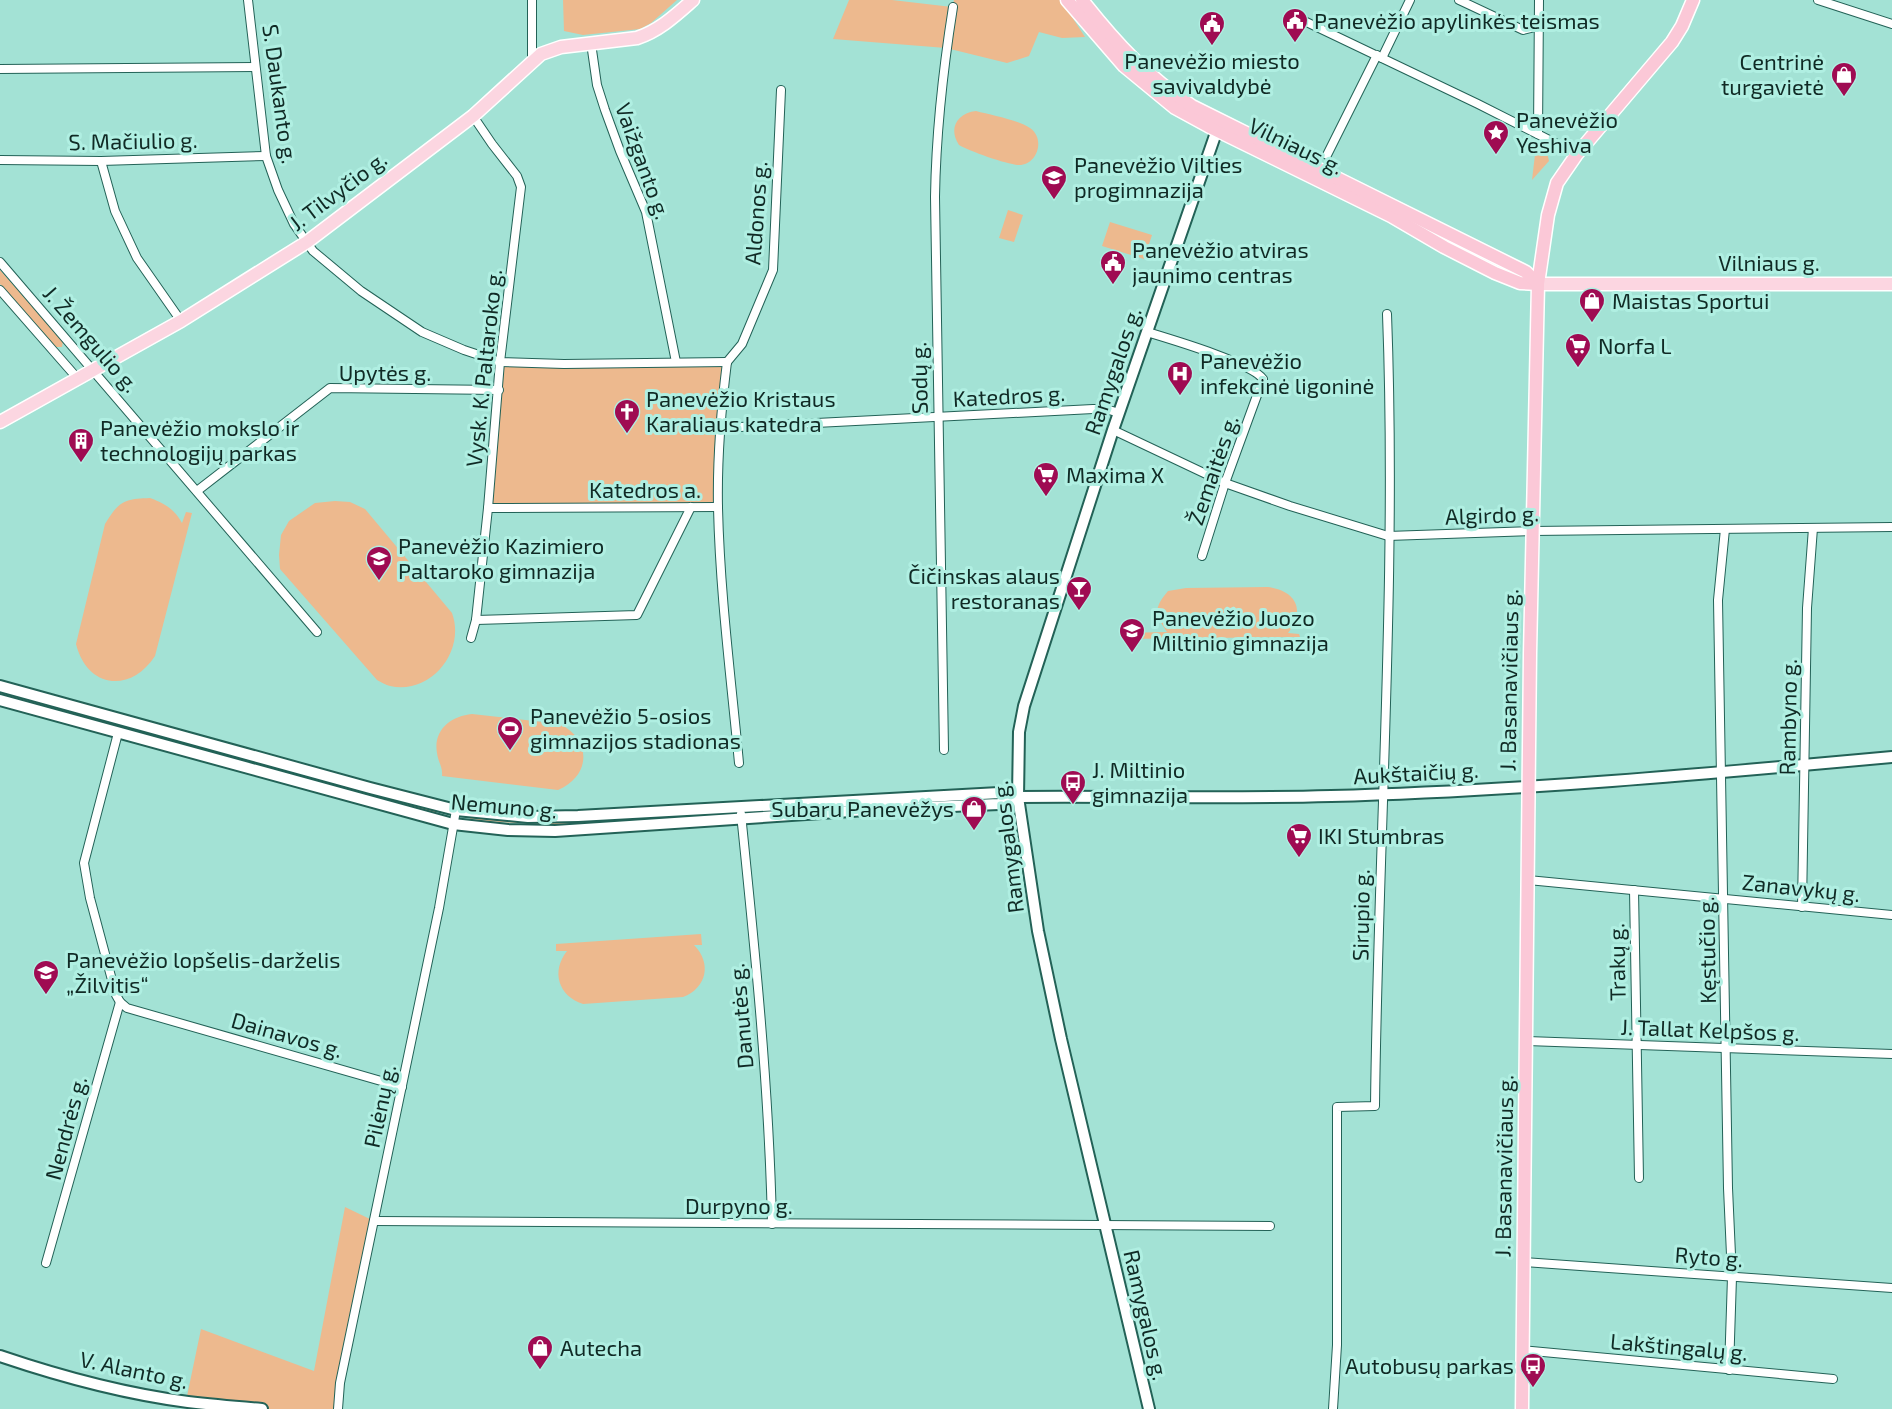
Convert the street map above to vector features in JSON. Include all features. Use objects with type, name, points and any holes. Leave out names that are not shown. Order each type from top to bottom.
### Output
[{"type":"highway","name":"Vilniaus g.","points":[[1067,0],[1133,75],[1175,108],[1218,125],[1514,266],[1526,272],[1538,284]]},
{"type":"highway","name":"Vilniaus g.","points":[[1082,0],[1118,43],[1156,81],[1218,125]]},
{"type":"highway","name":"J. Basanavičiaus g.","points":[[1522,1409],[1528,788],[1538,284],[1552,198],[1557,183],[1577,154],[1672,42],[1693,0]]},
{"type":"main road","name":"J. Tilvyčio g.","points":[[0,422],[181,321],[307,242],[473,116],[541,54],[551,49],[648,35],[693,0]]},
{"type":"main road","name":"Ramygalos g.","points":[[1149,1409],[1038,931],[1018,796],[1019,732],[1024,706],[1113,430],[1218,125]]},
{"type":"main road","name":"Vilniaus g.","points":[[1538,284],[1892,284]]},
{"type":"main road","name":"Nemuno g.","points":[[0,686],[456,810],[559,817],[999,793],[1018,796],[1085,796]]},
{"type":"main road","name":"Nemuno g.","points":[[0,700],[453,824],[508,830],[555,831],[881,809],[999,804],[1018,796]]},
{"type":"main road","name":"Aukštaičių g.","points":[[1085,796],[1262,798],[1528,788],[1892,757]]},
{"type":"main road","name":"V. Alanto g.","points":[[0,1356],[52,1372],[126,1390],[186,1401],[262,1409]]},
{"type":"street","name":"S. Daukanto g.","points":[[248,0],[266,156],[285,207],[313,251],[361,291],[422,332],[500,362]]},
{"type":"street","points":[[532,0],[532,60]]},
{"type":"street","points":[[1327,155],[1410,0]]},
{"type":"street","points":[[1459,0],[1523,30],[1539,26]]},
{"type":"street","points":[[1538,134],[1539,0]]},
{"type":"street","points":[[1818,0],[1892,24]]},
{"type":"street","name":"Sodų g.","points":[[944,750],[936,156],[946,48],[953,7]]},
{"type":"street","points":[[1298,18],[1577,154]]},
{"type":"street","name":"Vaižganto g.","points":[[591,44],[597,85],[620,151],[646,212],[675,362]]},
{"type":"street","points":[[0,69],[255,67]]},
{"type":"street","name":"Aldonos g.","points":[[726,362],[742,344],[773,270],[780,90]]},
{"type":"street","name":"Vysk. K. Paltaroko g.","points":[[471,638],[476,620],[500,362],[520,187],[517,176],[473,116]]},
{"type":"street","name":"S. Mačiulio g.","points":[[0,160],[101,161],[266,156]]},
{"type":"street","points":[[101,161],[115,211],[137,258],[181,321]]},
{"type":"street","name":"J. Žemgulio g.","points":[[0,262],[317,632]]},
{"type":"street","name":"J. Žemgulio g.","points":[[0,290],[78,379]]},
{"type":"street","name":"Sirupio g.","points":[[1333,1409],[1336,1345],[1337,1107],[1375,1106],[1388,536],[1387,314]]},
{"type":"street","name":"Žemaitės g.","points":[[1147,332],[1214,354],[1258,373],[1263,380],[1225,483],[1202,556]]},
{"type":"street","points":[[500,362],[564,364],[726,362]]},
{"type":"street","name":"Katedros a.","points":[[488,508],[718,507],[720,428],[726,362]]},
{"type":"street","name":"Upytės g.","points":[[197,491],[330,388],[499,390]]},
{"type":"street","name":"Katedros g.","points":[[720,428],[1094,409],[1106,409],[1119,413]]},
{"type":"street","name":"Algirdo g.","points":[[1113,430],[1225,483],[1388,536],[1532,531],[1892,527]]},
{"type":"street","points":[[476,620],[637,615],[691,507]]},
{"type":"street","points":[[718,507],[728,667],[739,763]]},
{"type":"street","name":"Rambyno g.","points":[[1802,907],[1807,608],[1813,528]]},
{"type":"street","name":"Kęstučio g.","points":[[1725,529],[1718,600],[1728,1188],[1732,1277],[1730,1370]]},
{"type":"street","points":[[118,733],[84,863],[90,898],[120,1002]]},
{"type":"street","name":"Danutės g.","points":[[740,806],[762,1043],[772,1224]]},
{"type":"street","name":"Pilėnų g.","points":[[338,1409],[340,1383],[439,908],[456,810]]},
{"type":"street","name":"Zanavykų g.","points":[[1528,880],[1892,915]]},
{"type":"street","name":"Trakų g.","points":[[1634,890],[1639,1178]]},
{"type":"street","name":"Dainavos g.","points":[[120,1002],[128,1008],[402,1087]]},
{"type":"street","name":"Nendrės g.","points":[[46,1263],[120,1002]]},
{"type":"street","name":"J. Tallat Kelpšos g.","points":[[1527,1041],[1892,1054]]},
{"type":"street","name":"Durpyno g.","points":[[374,1221],[1270,1226]]},
{"type":"street","name":"Ryto g.","points":[[1523,1262],[1892,1288]]},
{"type":"street","name":"Lakštingalų g.","points":[[1522,1350],[1833,1379]]},
{"type":"shaded area","points":[[563,0],[677,0],[651,23],[640,29],[583,35],[564,31]]},
{"type":"shaded area","points":[[849,0],[892,0],[952,7],[954,0],[1061,0],[1085,37],[1062,38],[1039,32],[1029,56],[1007,63],[946,48],[833,39]]},
{"type":"shaded area","points":[[976,111],[1012,120],[1030,128],[1038,139],[1034,157],[1025,164],[1018,165],[988,157],[959,145],[954,133],[956,123],[959,118],[969,112]]},
{"type":"shaded area","points":[[1536,146],[1547,152],[1549,161],[1532,180]]},
{"type":"shaded area","points":[[1008,210],[1023,215],[1014,242],[999,238]]},
{"type":"shaded area","points":[[1110,222],[1152,235],[1144,259],[1102,246]]},
{"type":"shaded area","points":[[0,270],[63,341],[62,347],[55,347],[0,284]]},
{"type":"shaded area","points":[[500,362],[727,362],[718,507],[488,508]]},
{"type":"shaded area","points":[[150,498],[169,508],[182,523],[186,512],[192,513],[155,656],[134,676],[122,681],[110,681],[89,670],[76,644],[105,524],[114,510],[123,503],[134,499]]},
{"type":"shaded area","points":[[350,502],[365,509],[452,613],[455,627],[454,642],[449,655],[442,667],[419,684],[405,687],[390,686],[377,680],[280,569],[281,535],[289,521],[315,503]]},
{"type":"shaded area","points":[[1268,587],[1285,593],[1295,603],[1296,617],[1288,633],[1299,634],[1300,637],[1122,639],[1121,633],[1167,632],[1157,612],[1160,602],[1168,591],[1186,588]]},
{"type":"shaded area","points":[[0,691],[132,728],[131,732],[0,695]]},
{"type":"shaded area","name":"Panevėžio 5-osios gimnazijos stadionas","points":[[472,714],[560,724],[578,739],[582,748],[582,767],[569,784],[558,790],[442,776],[436,745],[438,737],[451,721]]},
{"type":"shaded area","points":[[137,729],[436,810],[436,813],[135,733]]},
{"type":"shaded area","points":[[731,812],[732,814],[568,824],[470,819],[470,815],[536,822]]},
{"type":"shaded area","points":[[701,934],[702,945],[694,945],[700,952],[705,967],[702,981],[697,988],[683,997],[583,1004],[568,995],[560,982],[559,967],[567,951],[556,951],[556,944]]},
{"type":"shaded area","points":[[345,1207],[374,1221],[338,1409],[262,1409],[186,1401],[201,1329],[314,1371]]},
{"type":"place","name":"Panevėžio apylinkės teismas","points":[[1295,44]]},
{"type":"place","name":"Panevėžio miesto savivaldybė","points":[[1212,47]]},
{"type":"place","name":"Centrinė turgavietė","points":[[1844,98]]},
{"type":"place","name":"Panevėžio Yeshiva","points":[[1496,156]]},
{"type":"place","name":"Panevėžio Vilties progimnazija","points":[[1054,201]]},
{"type":"place","name":"Panevėžio atviras jaunimo centras","points":[[1113,286]]},
{"type":"place","name":"Maistas Sportui","points":[[1592,324]]},
{"type":"place","name":"Norfa L","points":[[1578,369]]},
{"type":"place","name":"Panevėžio infekcinė ligoninė","points":[[1180,397]]},
{"type":"place","name":"Panevėžio Kristaus Karaliaus katedra","points":[[627,435]]},
{"type":"place","name":"Panevėžio mokslo ir technologijų parkas","points":[[81,464]]},
{"type":"place","name":"Maxima X","points":[[1046,498]]},
{"type":"place","name":"Panevėžio Kazimiero Paltaroko gimnazija","points":[[379,582]]},
{"type":"place","name":"Čičinskas alaus restoranas","points":[[1079,612]]},
{"type":"place","name":"Panevėžio Juozo Miltinio gimnazija","points":[[1132,654]]},
{"type":"place","name":"Panevėžio 5-osios gimnazijos stadionas","points":[[510,752]]},
{"type":"place","name":"J. Miltinio gimnazija","points":[[1073,806]]},
{"type":"place","name":"Subaru Panevėžys","points":[[974,832]]},
{"type":"place","name":"IKI Stumbras","points":[[1299,859]]},
{"type":"place","name":"Panevėžio lopšelis-darželis „Žilvitis“","points":[[46,996]]},
{"type":"place","name":"Autecha","points":[[540,1371]]},
{"type":"place","name":"Autobusų parkas","points":[[1533,1389]]}]
